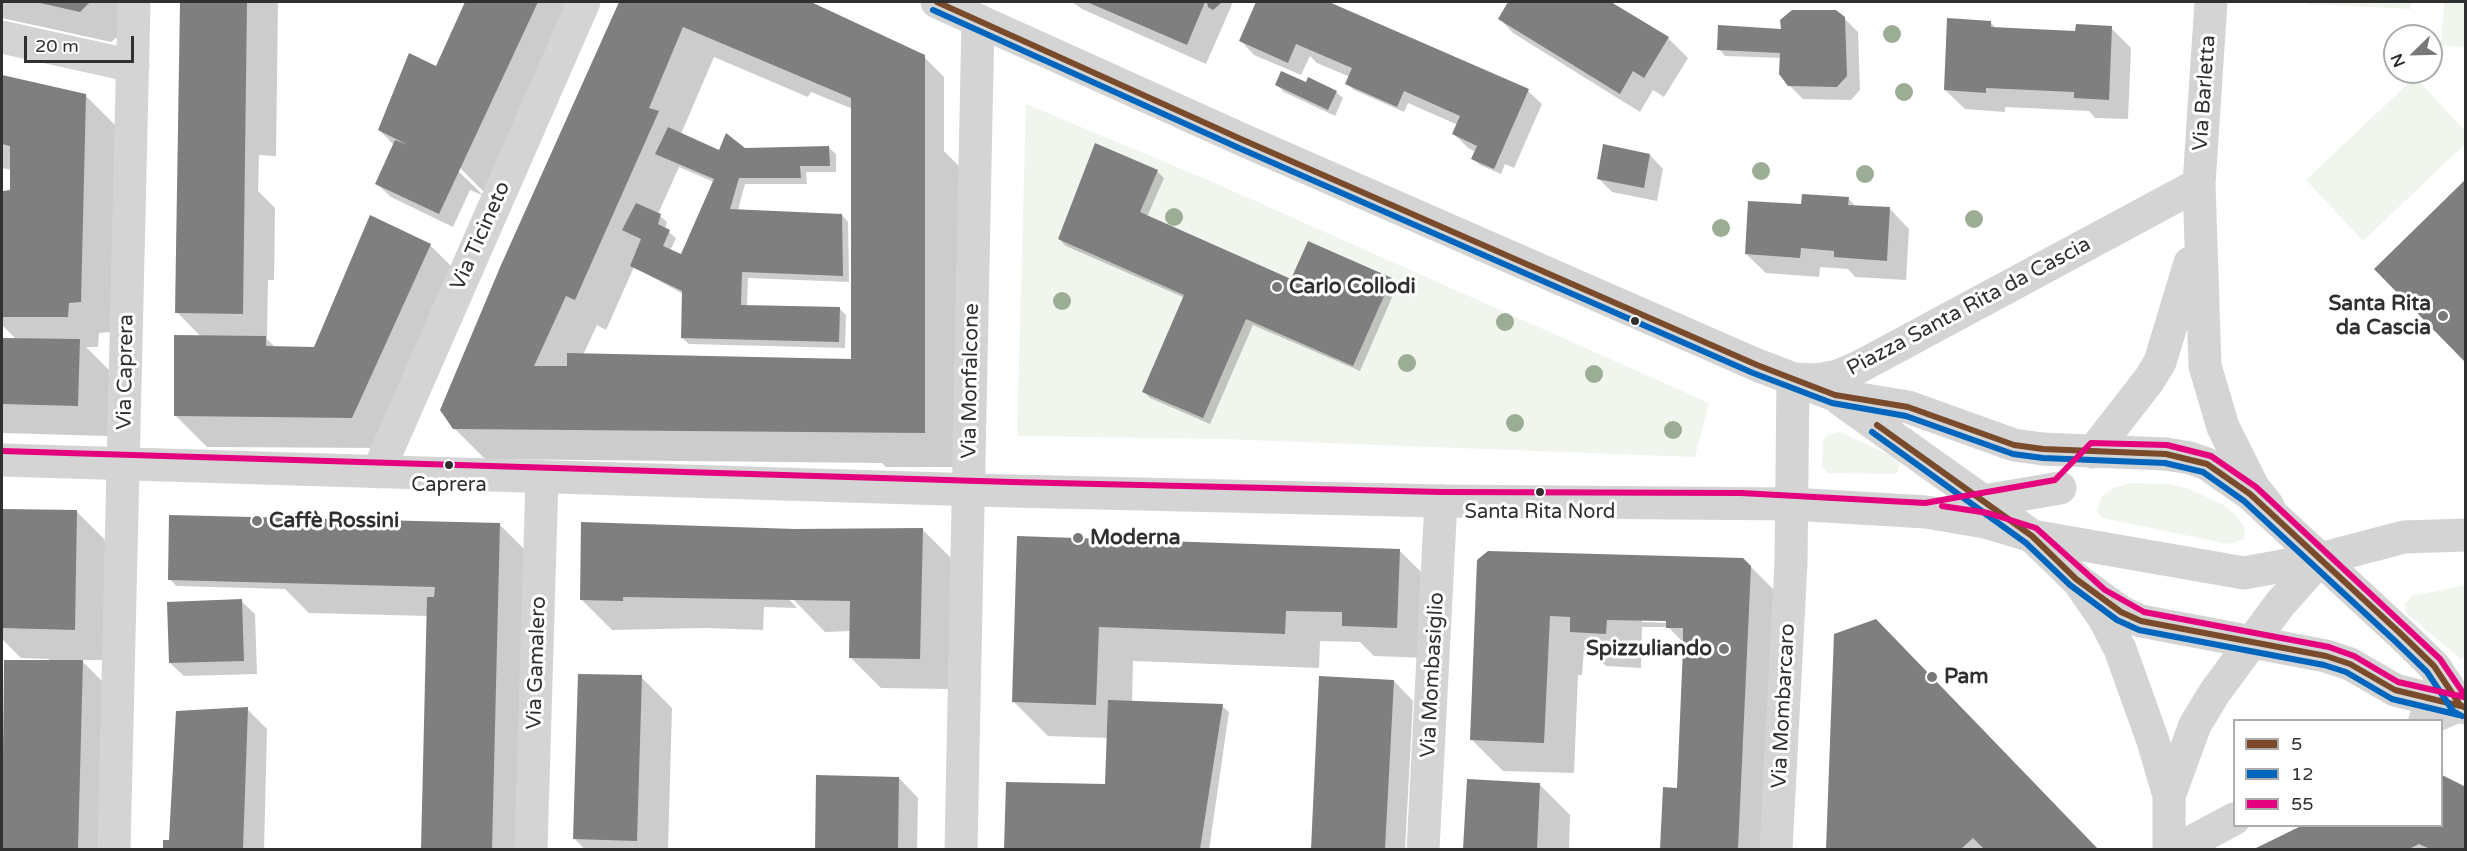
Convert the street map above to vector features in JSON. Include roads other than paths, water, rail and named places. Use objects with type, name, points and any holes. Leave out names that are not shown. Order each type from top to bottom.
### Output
[{"type":"street","name":"Via Caprera","points":[[114,849],[134,2]]},
{"type":"street","name":"Via Ticineto","points":[[378,472],[584,2]]},
{"type":"street","points":[[937,2],[1253,144],[1757,365],[1835,395]]},
{"type":"street","name":"Via Barletta","points":[[2199,184],[2211,2]]},
{"type":"street","name":"Via Monfalcone","points":[[961,849],[978,20]]},
{"type":"street","points":[[2,37],[133,66]]},
{"type":"street","name":"Piazza Santa Rita da Cascia","points":[[1793,379],[1817,380],[1838,376],[1858,367],[2199,184],[2202,336],[2205,366],[2212,396],[2223,428],[2240,464],[2278,519]]},
{"type":"street","name":"Piazza Santa Rita da Cascia","points":[[2032,536],[2060,488],[2093,452],[2150,380],[2160,362],[2199,229]]},
{"type":"street","points":[[1792,504],[1793,379]]},
{"type":"street","name":"Piazza Santa Rita da Cascia","points":[[1835,395],[1908,407],[2014,445],[2093,452],[2166,454],[2190,458],[2225,475],[2278,519],[2434,666],[2464,704]]},
{"type":"street","name":"Piazza Santa Rita da Cascia","points":[[1835,395],[2032,536],[2076,579],[2121,612],[2141,621],[2252,640],[2326,656],[2350,664],[2395,690],[2464,704]]},
{"type":"street","points":[[2,460],[1441,501],[1792,504],[1926,512],[2060,488]]},
{"type":"street","name":"Via Gamalero","points":[[531,849],[542,477]]},
{"type":"street","name":"Via Mombasiglio","points":[[1424,849],[1441,501]]},
{"type":"street","name":"Via Mombarcaro","points":[[1776,849],[1792,504]]},
{"type":"street","name":"Piazza Santa Rita da Cascia","points":[[1926,512],[1985,522],[2032,536],[2244,573],[2320,559],[2404,537],[2466,535]]},
{"type":"street","name":"Piazza Santa Rita da Cascia","points":[[2169,796],[2195,725],[2252,640],[2320,559]]},
{"type":"street","name":"Piazza Santa Rita da Cascia","points":[[2076,579],[2104,618],[2120,649],[2153,741],[2169,796],[2169,849]]},
{"type":"street","points":[[2426,719],[2464,704]]},
{"type":"street","points":[[2176,849],[2233,820]]},
{"type":"place","name":"Carlo Collodi","points":[[1277,287]]},
{"type":"place","name":"Santa Rita da Cascia","points":[[2443,316]]},
{"type":"place","name":"Caprera","points":[[449,465]]},
{"type":"place","name":"Santa Rita Nord","points":[[1540,492]]},
{"type":"place","name":"Caffè Rossini","points":[[257,521]]},
{"type":"place","name":"Moderna","points":[[1078,538]]},
{"type":"place","name":"Spizzuliando","points":[[1724,649]]},
{"type":"place","name":"Pam","points":[[1932,677]]}]
